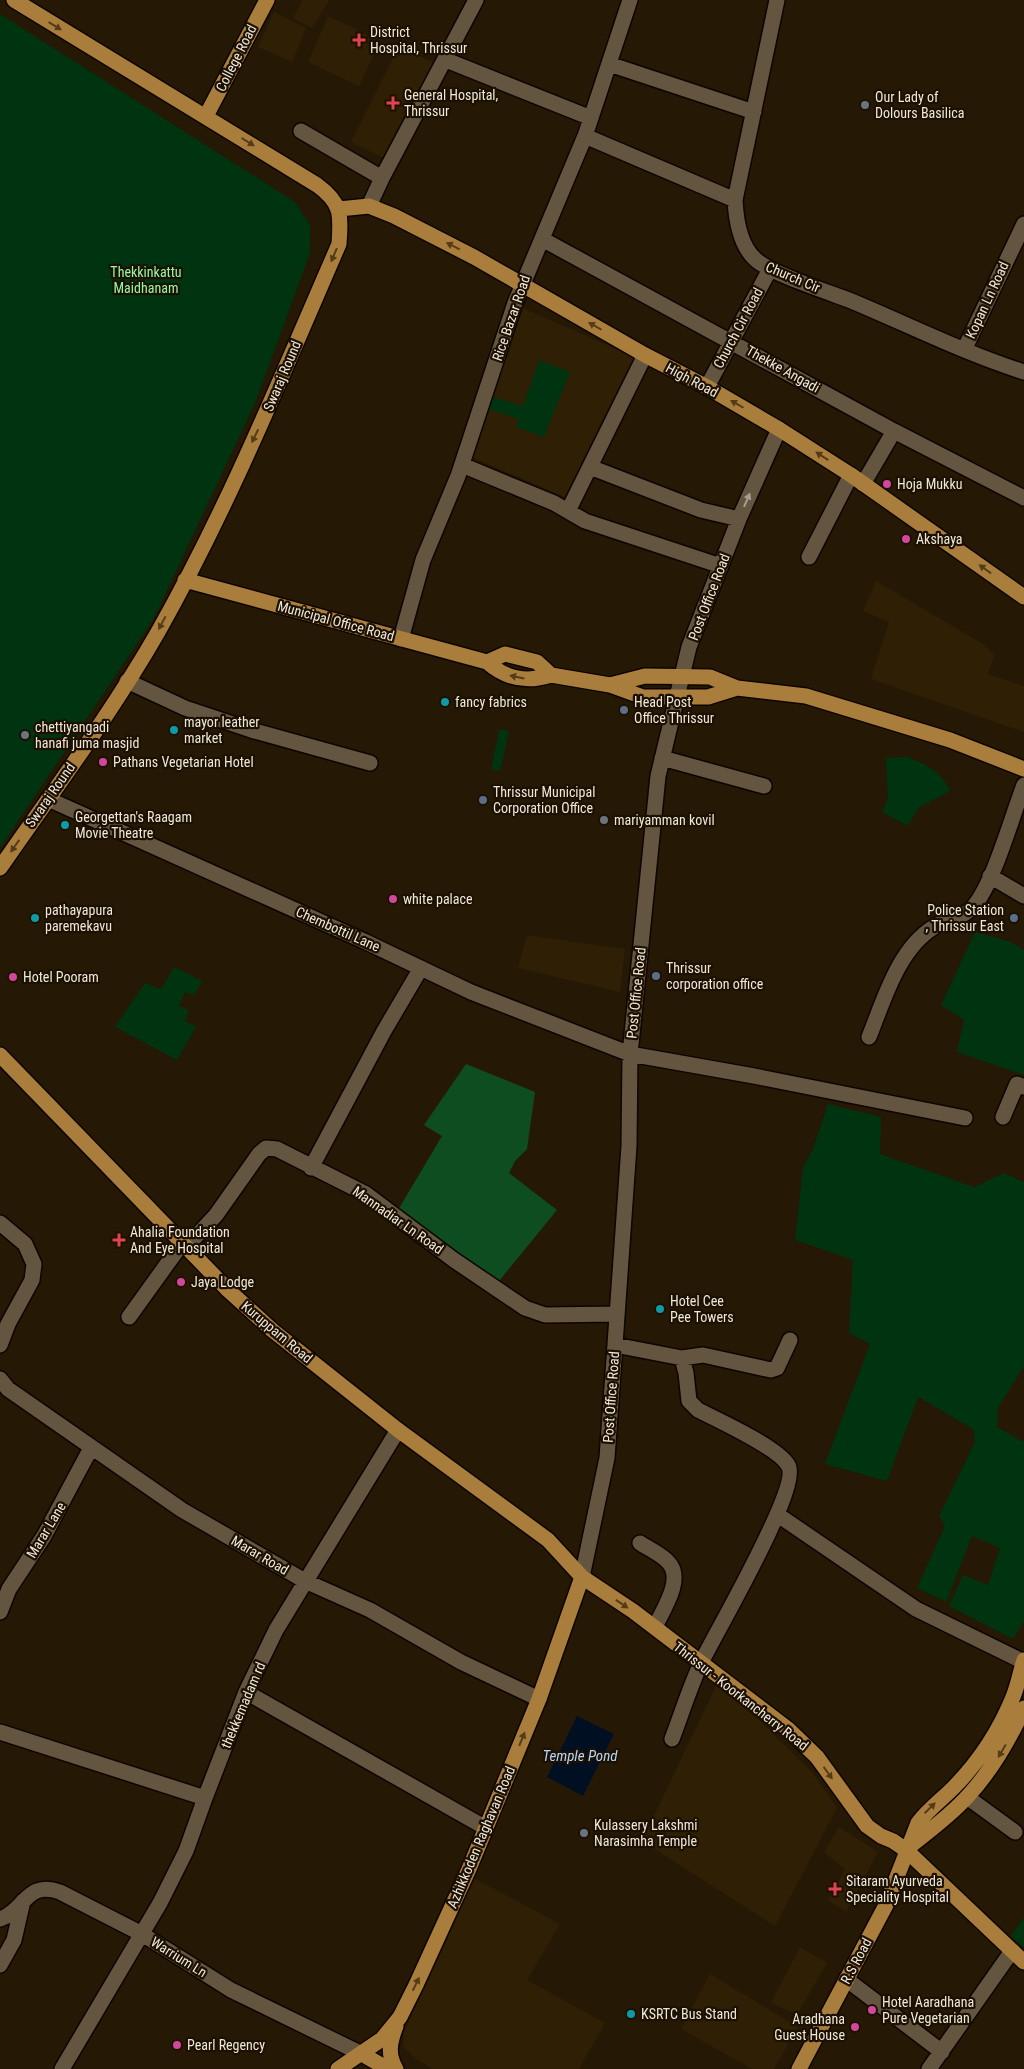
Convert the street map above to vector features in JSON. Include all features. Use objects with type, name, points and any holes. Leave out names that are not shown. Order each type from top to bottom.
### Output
[{"type":"main road","points":[[14,0],[318,185],[332,195],[339,209]]},
{"type":"main road","name":"College Road","points":[[206,116],[267,0]]},
{"type":"main road","name":"High Road","points":[[339,209],[369,206],[394,216],[522,283],[645,355],[707,387],[779,429],[857,480],[1024,597]]},
{"type":"main road","name":"Swaraj Round","points":[[0,868],[127,681],[157,632],[185,580],[266,412],[339,244],[339,209]]},
{"type":"main road","name":"Municipal Office Road","points":[[185,580],[487,662],[505,654],[537,662],[551,675],[610,686],[643,697],[708,697],[737,688]]},
{"type":"main road","name":"Municipal Office Road","points":[[610,686],[645,676],[710,677],[737,688]]},
{"type":"main road","points":[[737,688],[806,696],[950,740],[1024,769]]},
{"type":"main road","name":"Kuruppam Road","points":[[1,1060],[185,1244],[228,1290],[272,1330],[398,1430],[548,1540],[582,1577]]},
{"type":"main road","name":"Thrissur - Koorkancherry Road","points":[[582,1577],[701,1662],[808,1746],[867,1826],[906,1850],[1024,1962]]},
{"type":"main road","name":"Azhikkoden Raghavan Road","points":[[338,2069],[382,2039],[400,2017],[486,1828],[538,1699],[582,1577]]},
{"type":"main road","name":"R.S Road","points":[[799,2069],[886,1905],[918,1823],[926,1811],[957,1784],[980,1757],[997,1730],[1013,1697],[1024,1661]]},
{"type":"main road","points":[[906,1850],[967,1797],[993,1766],[1011,1736],[1024,1708]]},
{"type":"main road","points":[[396,2069],[390,2059],[390,2042],[400,2017]]},
{"type":"main road","points":[[362,2054],[380,2068]]},
{"type":"street","points":[[369,206],[476,0]]},
{"type":"street","name":"Rice Bazar Road","points":[[401,638],[423,560],[462,465],[522,283],[585,136],[630,0]]},
{"type":"street","name":"Church Cir","points":[[777,0],[735,200],[740,234],[755,259],[770,268],[964,350],[1024,372]]},
{"type":"street","points":[[446,60],[591,118]]},
{"type":"street","points":[[609,64],[754,112]]},
{"type":"street","points":[[301,131],[382,178]]},
{"type":"street","points":[[585,136],[735,200]]},
{"type":"street","name":"Kopan Ln Road","points":[[964,350],[1024,224]]},
{"type":"street","name":"Thekke Angadi","points":[[542,239],[894,431],[1024,498]]},
{"type":"street","name":"Church Cir Road","points":[[707,387],[770,268]]},
{"type":"street","points":[[568,512],[645,355]]},
{"type":"street","name":"Post Office Road","points":[[582,1577],[607,1458],[629,1146],[630,1054],[662,758],[689,647],[739,519],[779,429]]},
{"type":"street","points":[[809,557],[857,480],[894,431]]},
{"type":"street","points":[[462,465],[554,503],[585,520],[721,566]]},
{"type":"street","points":[[590,467],[701,510],[739,519]]},
{"type":"street","points":[[127,681],[185,708],[251,730],[370,763]]},
{"type":"street","points":[[662,758],[764,786]]},
{"type":"street","points":[[869,1037],[894,976],[916,942],[935,927],[964,916],[975,905],[990,876],[1024,785]]},
{"type":"street","name":"Chembottil Lane","points":[[48,799],[471,992],[630,1054],[754,1076],[965,1118]]},
{"type":"street","points":[[990,876],[1024,896]]},
{"type":"street","points":[[311,1168],[384,1031],[421,968]]},
{"type":"street","points":[[1002,1117],[1017,1084],[1024,1087]]},
{"type":"street","name":"Mannadiar Ln Road","points":[[185,1244],[216,1215],[258,1154],[266,1148],[277,1149],[311,1168],[366,1194],[454,1260],[524,1308],[546,1315],[617,1314]]},
{"type":"street","points":[[0,1223],[26,1244],[34,1264],[32,1280],[8,1324],[0,1345]]},
{"type":"street","points":[[129,1317],[185,1244]]},
{"type":"street","points":[[615,1345],[682,1358],[703,1355],[771,1370],[777,1368],[790,1340]]},
{"type":"street","points":[[672,1739],[701,1662],[778,1515],[791,1481],[790,1466],[778,1454],[698,1410],[689,1401],[686,1373],[682,1358]]},
{"type":"street","name":"Marar Road","points":[[0,1379],[8,1389],[182,1510],[305,1581],[370,1610],[461,1662],[538,1699]]},
{"type":"street","name":"thekkemadam rd","points":[[62,2069],[142,1934],[186,1851],[246,1692],[276,1630],[398,1430]]},
{"type":"street","name":"Marar Lane","points":[[0,1612],[9,1589],[44,1536],[91,1448]]},
{"type":"street","points":[[778,1515],[916,1609],[1024,1661]]},
{"type":"street","points":[[640,1544],[669,1562],[674,1572],[675,1582],[655,1628]]},
{"type":"street","points":[[246,1692],[486,1828]]},
{"type":"street","points":[[0,1732],[205,1798]]},
{"type":"street","points":[[967,1797],[1015,1832]]},
{"type":"street","name":"Warrium Ln","points":[[0,1920],[8,1916],[24,1899],[38,1890],[49,1888],[142,1934],[231,1990],[362,2054]]},
{"type":"street","points":[[0,1966],[14,1940],[24,1899]]},
{"type":"street","points":[[929,2069],[1012,1951]]},
{"type":"street","points":[[846,1979],[942,2052]]},
{"type":"shaded area","points":[[303,0],[329,0],[312,28],[293,18]]},
{"type":"shaded area","points":[[274,12],[306,28],[292,62],[258,47]]},
{"type":"shaded area","points":[[328,16],[380,41],[359,86],[308,62]]},
{"type":"shaded area","name":"General Hospital, Thrissur","points":[[399,46],[434,63],[386,159],[351,142]]},
{"type":"shaded area","points":[[518,306],[637,358],[567,498],[469,456]]},
{"type":"shaded area","points":[[876,581],[983,644],[995,655],[987,674],[1024,686],[1024,732],[871,679],[889,622],[863,611]]},
{"type":"shaded area","points":[[527,935],[625,949],[620,992],[518,968]]},
{"type":"shaded area","points":[[716,1686],[755,1716],[812,1772],[837,1808],[775,1926],[642,1841]]},
{"type":"shaded area","points":[[839,1827],[878,1852],[846,1912],[828,1900],[845,1869],[824,1852]]},
{"type":"shaded area","points":[[474,1878],[560,1924],[527,1980],[605,2023],[579,2069],[433,2069],[415,2058],[403,2047],[404,2032]]},
{"type":"shaded area","points":[[800,1947],[827,1963],[797,2015],[771,2003]]},
{"type":"shaded area","points":[[710,1974],[798,2027],[774,2069],[752,2069],[681,2029]]},
{"type":"green space","name":"Thekkinkattu Maidhanam","points":[[0,14],[295,202],[310,225],[310,253],[255,403],[154,618],[0,848]]},
{"type":"green space","points":[[539,360],[570,372],[544,437],[516,427],[519,419],[485,408],[489,396],[523,406]]},
{"type":"green space","points":[[504,729],[509,732],[500,771],[491,769],[499,730]]},
{"type":"green space","points":[[906,757],[920,762],[938,773],[950,791],[918,808],[908,826],[882,812],[888,798],[886,758]]},
{"type":"green space","points":[[975,932],[1011,942],[1024,950],[1024,1075],[957,1052],[964,1020],[941,1005]]},
{"type":"green space","points":[[174,967],[202,981],[194,995],[185,992],[179,1006],[189,1010],[185,1021],[196,1027],[177,1060],[115,1027],[145,983],[161,989]]},
{"type":"green space","points":[[466,1064],[535,1092],[527,1149],[515,1161],[509,1173],[557,1210],[499,1281],[398,1210],[442,1136],[424,1125]]},
{"type":"green space","points":[[828,1104],[881,1117],[880,1154],[974,1187],[1004,1173],[1024,1182],[1024,1366],[998,1408],[997,1427],[1024,1442],[1024,1621],[1013,1639],[949,1606],[963,1575],[988,1585],[1000,1548],[972,1536],[946,1602],[917,1588],[945,1526],[939,1516],[975,1442],[973,1429],[918,1397],[887,1481],[825,1464],[870,1344],[849,1333],[853,1260],[795,1240],[803,1167],[813,1149]]},
{"type":"green space","points":[[1024,1917],[1024,1948],[1011,1936]]},
{"type":"water","name":"Temple Pond","points":[[577,1716],[614,1734],[583,1796],[547,1777]]},
{"type":"place","name":"District Hospital, Thrissur","points":[[359,40]]},
{"type":"place","name":"General Hospital, Thrissur","points":[[393,103]]},
{"type":"place","name":"Our Lady of Dolours Basilica","points":[[865,105]]},
{"type":"place","name":"Hoja Mukku","points":[[887,484]]},
{"type":"place","name":"Akshaya","points":[[906,539]]},
{"type":"place","name":"fancy fabrics","points":[[445,702]]},
{"type":"place","name":"Head Post Office Thrissur","points":[[624,710]]},
{"type":"place","name":"mayor leather market","points":[[174,730]]},
{"type":"place","name":"chettiyangadi hanafi juma masjid","points":[[25,735]]},
{"type":"place","name":"Pathans Vegetarian Hotel","points":[[103,762]]},
{"type":"place","name":"Thrissur Municipal Corporation Office","points":[[483,800]]},
{"type":"place","name":"mariyamman kovil","points":[[604,820]]},
{"type":"place","name":"Georgettan's Raagam Movie Theatre","points":[[65,825]]},
{"type":"place","name":"white palace","points":[[393,899]]},
{"type":"place","name":"pathayapura paremekavu","points":[[35,918]]},
{"type":"place","name":"Police Station , Thrissur East","points":[[1014,918]]},
{"type":"place","name":"Thrissur corporation office","points":[[656,976]]},
{"type":"place","name":"Hotel Pooram","points":[[13,977]]},
{"type":"place","name":"Ahalia Foundation And Eye Hospital","points":[[119,1240]]},
{"type":"place","name":"Jaya Lodge","points":[[181,1282]]},
{"type":"place","name":"Hotel Cee Pee Towers","points":[[660,1309]]},
{"type":"place","name":"Kulassery Lakshmi Narasimha Temple","points":[[584,1833]]},
{"type":"place","name":"Sitaram Ayurveda Speciality Hospital","points":[[835,1889]]},
{"type":"place","name":"Hotel Aaradhana Pure Vegetarian","points":[[872,2010]]},
{"type":"place","name":"KSRTC Bus Stand","points":[[631,2014]]},
{"type":"place","name":"Aradhana Guest House","points":[[855,2027]]},
{"type":"place","name":"Pearl Regency","points":[[177,2045]]}]
